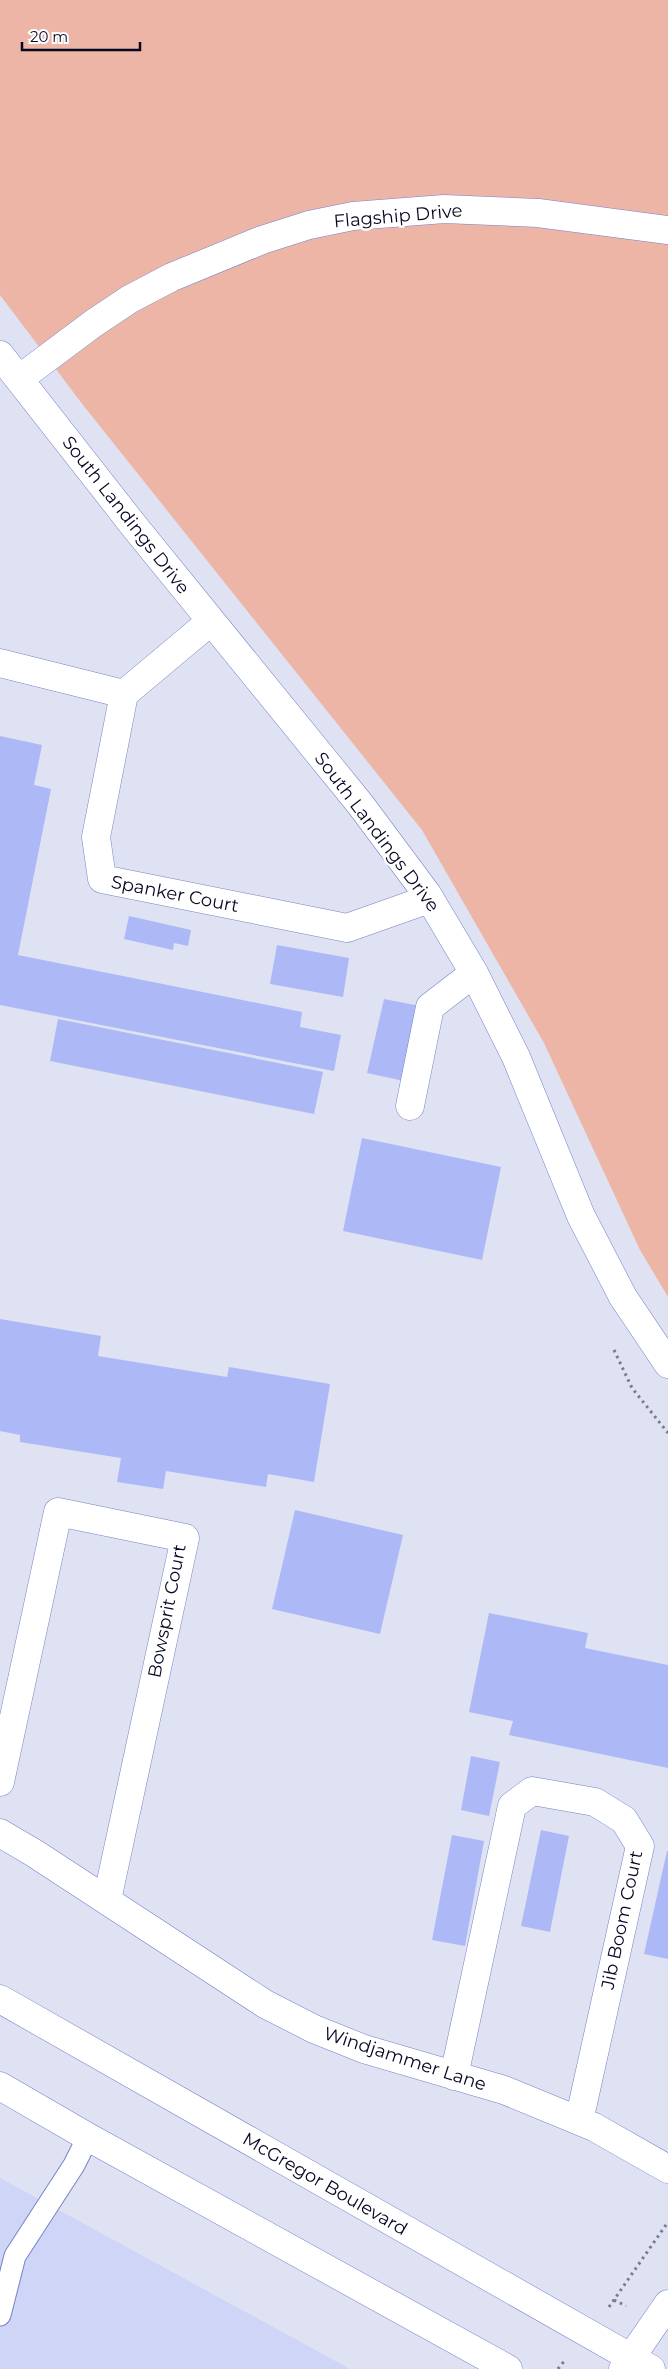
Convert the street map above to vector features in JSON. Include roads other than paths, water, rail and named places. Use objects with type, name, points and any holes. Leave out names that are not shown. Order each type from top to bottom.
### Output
[{"type":"street","name":"Flagship Drive","points":[[19,378],[130,299],[172,277],[262,240],[309,225],[353,216],[444,209],[538,213],[668,230]]},
{"type":"street","name":"South Landings Drive","points":[[0,355],[211,621],[360,804],[429,898],[474,973],[516,1057],[581,1216],[623,1297],[668,1364]]},
{"type":"street","points":[[0,663],[124,694],[211,621]]},
{"type":"street","name":"Spanker Court","points":[[124,694],[96,837],[102,879],[347,928],[429,898]]},
{"type":"street","points":[[410,1106],[430,1007],[474,973]]},
{"type":"street","name":"Bowsprit Court","points":[[0,1782],[58,1512],[185,1538],[107,1900]]},
{"type":"street","name":"Jib Boom Court","points":[[454,2076],[512,1806],[532,1791],[595,1802],[624,1820],[640,1846],[579,2121]]},
{"type":"street","name":"Windjammer Lane","points":[[0,1833],[107,1900],[265,2004],[314,2029],[364,2049],[504,2090],[594,2127],[668,2170]]},
{"type":"street","name":"McGregor Boulevard","points":[[0,1999],[587,2332],[635,2365]]},
{"type":"street","points":[[0,2086],[88,2137],[508,2369]]},
{"type":"street","points":[[635,2365],[668,2304]]},
{"type":"lane","points":[[0,2315],[15,2256],[74,2165],[88,2137]]}]
